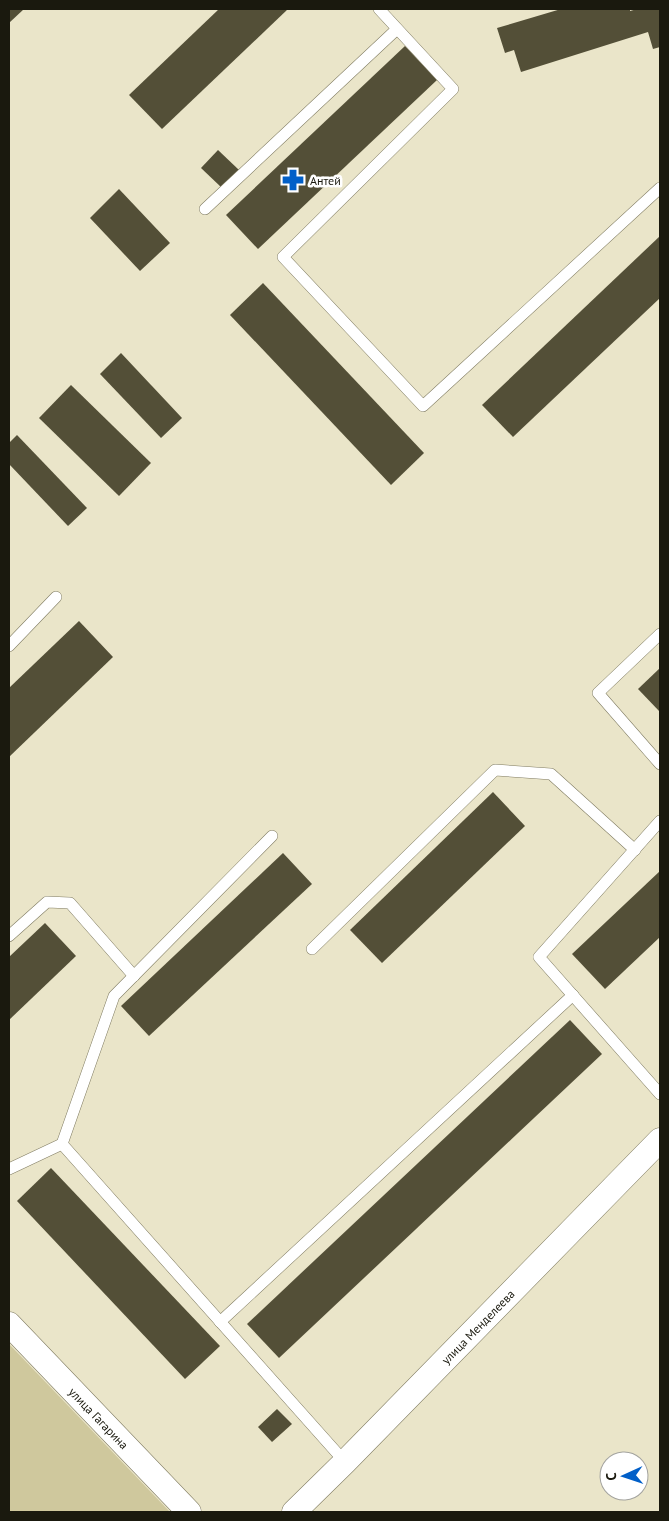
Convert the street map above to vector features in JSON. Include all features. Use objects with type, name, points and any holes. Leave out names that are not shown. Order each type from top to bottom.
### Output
[{"type":"street","name":"улица Менделеева","points":[[294,1512],[660,1140]]},
{"type":"street","name":"улица Гагарина","points":[[9,1324],[189,1512]]},
{"type":"lane","points":[[379,9],[453,89],[283,257],[423,406],[660,188]]},
{"type":"lane","points":[[205,209],[397,30]]},
{"type":"lane","points":[[9,646],[56,598]]},
{"type":"lane","points":[[660,634],[598,693],[660,764]]},
{"type":"lane","points":[[312,949],[495,770],[551,774],[635,850]]},
{"type":"lane","points":[[660,821],[539,957],[660,1094]]},
{"type":"lane","points":[[9,1169],[62,1144],[114,996],[272,836]]},
{"type":"lane","points":[[9,936],[47,902],[70,903],[134,976]]},
{"type":"lane","points":[[220,1322],[573,995]]},
{"type":"lane","points":[[62,1144],[345,1462]]},
{"type":"shaded area","points":[[9,1344],[170,1512],[9,1512]]},
{"type":"building","points":[[9,9],[24,9],[9,23]]},
{"type":"building","points":[[219,9],[288,9],[162,129],[129,95]]},
{"type":"building","points":[[561,9],[630,9],[630,11],[637,9],[660,9],[660,47],[653,49],[648,32],[521,72],[514,50],[505,53],[497,28]]},
{"type":"building","points":[[405,46],[437,80],[258,249],[226,215]]},
{"type":"building","points":[[218,150],[239,170],[222,188],[201,168]]},
{"type":"building","points":[[119,189],[170,243],[140,271],[90,218]]},
{"type":"building","points":[[660,236],[660,298],[513,437],[482,405]]},
{"type":"building","points":[[263,283],[424,453],[391,485],[230,315]]},
{"type":"building","points":[[121,353],[182,418],[161,438],[100,374]]},
{"type":"building","points":[[71,385],[151,463],[119,496],[39,418]]},
{"type":"building","points":[[17,435],[87,508],[68,526],[9,464],[9,443]]},
{"type":"building","points":[[79,621],[113,657],[9,757],[9,688]]},
{"type":"building","points":[[660,668],[660,712],[638,689]]},
{"type":"building","points":[[493,792],[525,826],[382,963],[350,930]]},
{"type":"building","points":[[283,853],[312,884],[149,1036],[121,1006]]},
{"type":"building","points":[[660,871],[660,937],[605,989],[572,954]]},
{"type":"building","points":[[45,923],[76,956],[9,1020],[9,957]]},
{"type":"building","points":[[570,1020],[602,1054],[279,1358],[247,1324]]},
{"type":"building","points":[[51,1168],[220,1346],[185,1379],[17,1201]]},
{"type":"building","points":[[277,1409],[292,1424],[272,1442],[258,1427]]},
{"type":"place","name":"Антей","points":[[293,180]]}]
